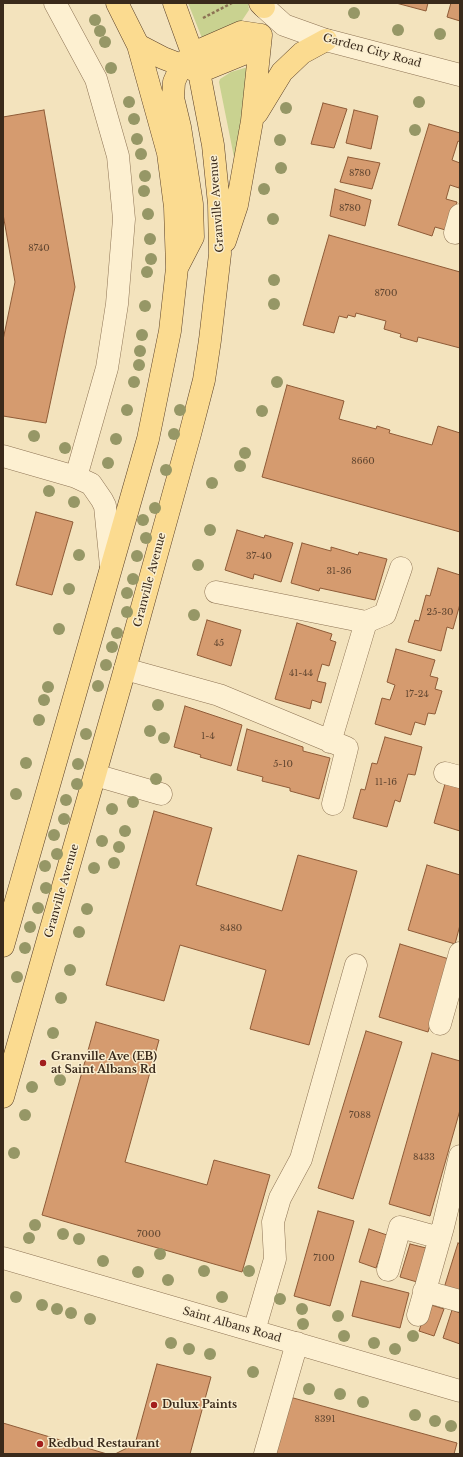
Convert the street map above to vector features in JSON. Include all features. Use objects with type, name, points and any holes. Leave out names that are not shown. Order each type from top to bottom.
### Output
[{"type":"main road","points":[[3,946],[148,439],[170,331],[177,268],[175,207],[168,153],[138,45],[117,3]]},
{"type":"main road","points":[[174,3],[191,64]]},
{"type":"main road","points":[[138,45],[191,64],[243,54],[261,35]]},
{"type":"main road","points":[[220,254],[237,205],[252,121],[261,35]]},
{"type":"main road","points":[[252,121],[282,72],[302,53],[326,40]]},
{"type":"main road","points":[[177,268],[193,237],[192,204],[180,127],[173,98],[174,82],[191,64]]},
{"type":"main road","name":"Granville Avenue","points":[[3,1097],[125,669],[204,380],[220,254],[219,204],[213,145],[191,64]]},
{"type":"street","points":[[55,3],[96,79],[118,156],[124,219],[117,304],[106,368],[76,477]]},
{"type":"street","points":[[263,4],[261,35],[284,25]]},
{"type":"street","name":"Garden City Road","points":[[263,4],[284,25],[326,40],[460,75]]},
{"type":"street","points":[[3,456],[76,477],[91,484],[102,500],[108,531],[111,568]]},
{"type":"street","points":[[216,592],[366,622],[385,614],[401,568]]},
{"type":"street","points":[[330,742],[366,622]]},
{"type":"street","points":[[125,669],[219,695],[347,748],[333,804]]},
{"type":"street","points":[[95,775],[161,794]]},
{"type":"street","points":[[440,1024],[459,960]]},
{"type":"street","points":[[254,1331],[275,1259],[273,1222],[280,1198],[301,1159],[356,965]]},
{"type":"street","points":[[418,1315],[440,1238],[459,1161]]},
{"type":"street","points":[[388,1270],[400,1227],[440,1238]]},
{"type":"street","name":"Saint Albans Road","points":[[3,1258],[460,1391]]},
{"type":"street","points":[[424,1290],[460,1301]]},
{"type":"street","points":[[266,1454],[297,1343]]},
{"type":"path","points":[[196,21],[232,3]]},
{"type":"green space","points":[[188,3],[248,3],[249,10],[241,22],[202,38]]},
{"type":"green space","points":[[248,67],[253,69],[236,157],[234,157],[219,82],[220,79],[231,72]]},
{"type":"building","points":[[396,3],[428,3],[426,11]]},
{"type":"building","points":[[451,3],[460,3],[460,21],[447,17]]},
{"type":"building","points":[[323,103],[347,109],[334,148],[311,144]]},
{"type":"building","points":[[44,110],[75,287],[46,423],[3,416],[3,340],[15,282],[3,214],[3,117]]},
{"type":"building","points":[[354,110],[378,116],[371,149],[346,143]]},
{"type":"building","points":[[429,124],[460,133],[460,142],[458,141],[452,160],[460,163],[459,188],[450,185],[446,199],[457,202],[449,231],[435,227],[432,236],[398,225]]},
{"type":"building","points":[[348,157],[380,163],[372,189],[340,182]]},
{"type":"building","points":[[335,189],[371,200],[365,226],[330,216]]},
{"type":"building","points":[[329,235],[460,272],[460,348],[418,337],[417,342],[400,337],[401,334],[384,329],[386,321],[356,313],[355,317],[348,315],[347,318],[339,316],[334,333],[303,325]]},
{"type":"building","points":[[287,385],[344,401],[339,419],[376,429],[377,426],[390,430],[389,433],[432,445],[438,426],[460,433],[460,532],[262,477]]},
{"type":"building","points":[[36,512],[73,522],[52,595],[16,585]]},
{"type":"building","points":[[237,530],[264,538],[265,535],[293,543],[281,582],[254,574],[253,579],[225,570]]},
{"type":"building","points":[[302,543],[331,551],[331,547],[358,555],[359,552],[387,559],[375,600],[320,588],[319,591],[291,583]]},
{"type":"building","points":[[438,568],[460,575],[460,604],[453,629],[447,627],[441,651],[408,642],[415,620],[419,621],[426,595],[430,596]]},
{"type":"building","points":[[207,620],[241,630],[231,666],[197,655]]},
{"type":"building","points":[[297,623],[332,634],[330,640],[336,642],[329,666],[322,664],[317,681],[326,683],[321,703],[312,700],[310,709],[275,699]]},
{"type":"building","points":[[396,649],[435,660],[430,676],[438,678],[435,689],[442,691],[435,714],[428,713],[425,725],[415,722],[411,735],[375,724],[382,698],[390,700],[395,685],[387,682]]},
{"type":"building","points":[[185,706],[242,725],[231,766],[200,757],[201,755],[174,747]]},
{"type":"building","points":[[247,729],[303,747],[303,751],[330,758],[319,799],[290,791],[290,788],[262,781],[263,777],[237,770]]},
{"type":"building","points":[[385,737],[422,747],[415,775],[408,774],[400,802],[395,800],[387,827],[353,818],[361,789],[365,790],[372,763],[377,764]]},
{"type":"building","points":[[445,784],[460,788],[460,831],[434,823]]},
{"type":"building","points":[[154,811],[212,828],[196,885],[282,911],[298,855],[357,871],[309,1045],[250,1029],[266,970],[180,945],[164,1001],[106,985]]},
{"type":"building","points":[[427,865],[460,875],[460,925],[455,944],[408,930]]},
{"type":"building","points":[[400,944],[449,959],[428,1032],[379,1017]]},
{"type":"building","points":[[96,1022],[159,1040],[125,1162],[207,1185],[214,1160],[270,1175],[242,1272],[42,1215]]},
{"type":"building","points":[[366,1031],[402,1042],[353,1199],[318,1188]]},
{"type":"building","points":[[432,1053],[460,1061],[460,1110],[430,1216],[389,1204]]},
{"type":"building","points":[[318,1211],[354,1221],[330,1306],[294,1296]]},
{"type":"building","points":[[369,1229],[387,1235],[376,1268],[359,1262]]},
{"type":"building","points":[[458,1243],[460,1244],[460,1293],[444,1288]]},
{"type":"building","points":[[410,1244],[426,1248],[417,1282],[400,1277]]},
{"type":"building","points":[[361,1281],[409,1293],[400,1328],[352,1316]]},
{"type":"building","points":[[428,1304],[444,1309],[434,1336],[419,1331]]},
{"type":"building","points":[[452,1310],[460,1313],[460,1344],[443,1338]]},
{"type":"building","points":[[157,1364],[211,1377],[190,1454],[115,1454],[135,1444]]},
{"type":"building","points":[[286,1396],[457,1443],[454,1454],[270,1454]]},
{"type":"building","points":[[3,1423],[107,1454],[3,1454]]},
{"type":"place","name":"Granville Ave (EB) at Saint Albans Rd","points":[[43,1063]]},
{"type":"place","name":"Dulux Paints","points":[[154,1405]]},
{"type":"place","name":"Redbud Restaurant","points":[[40,1444]]}]
